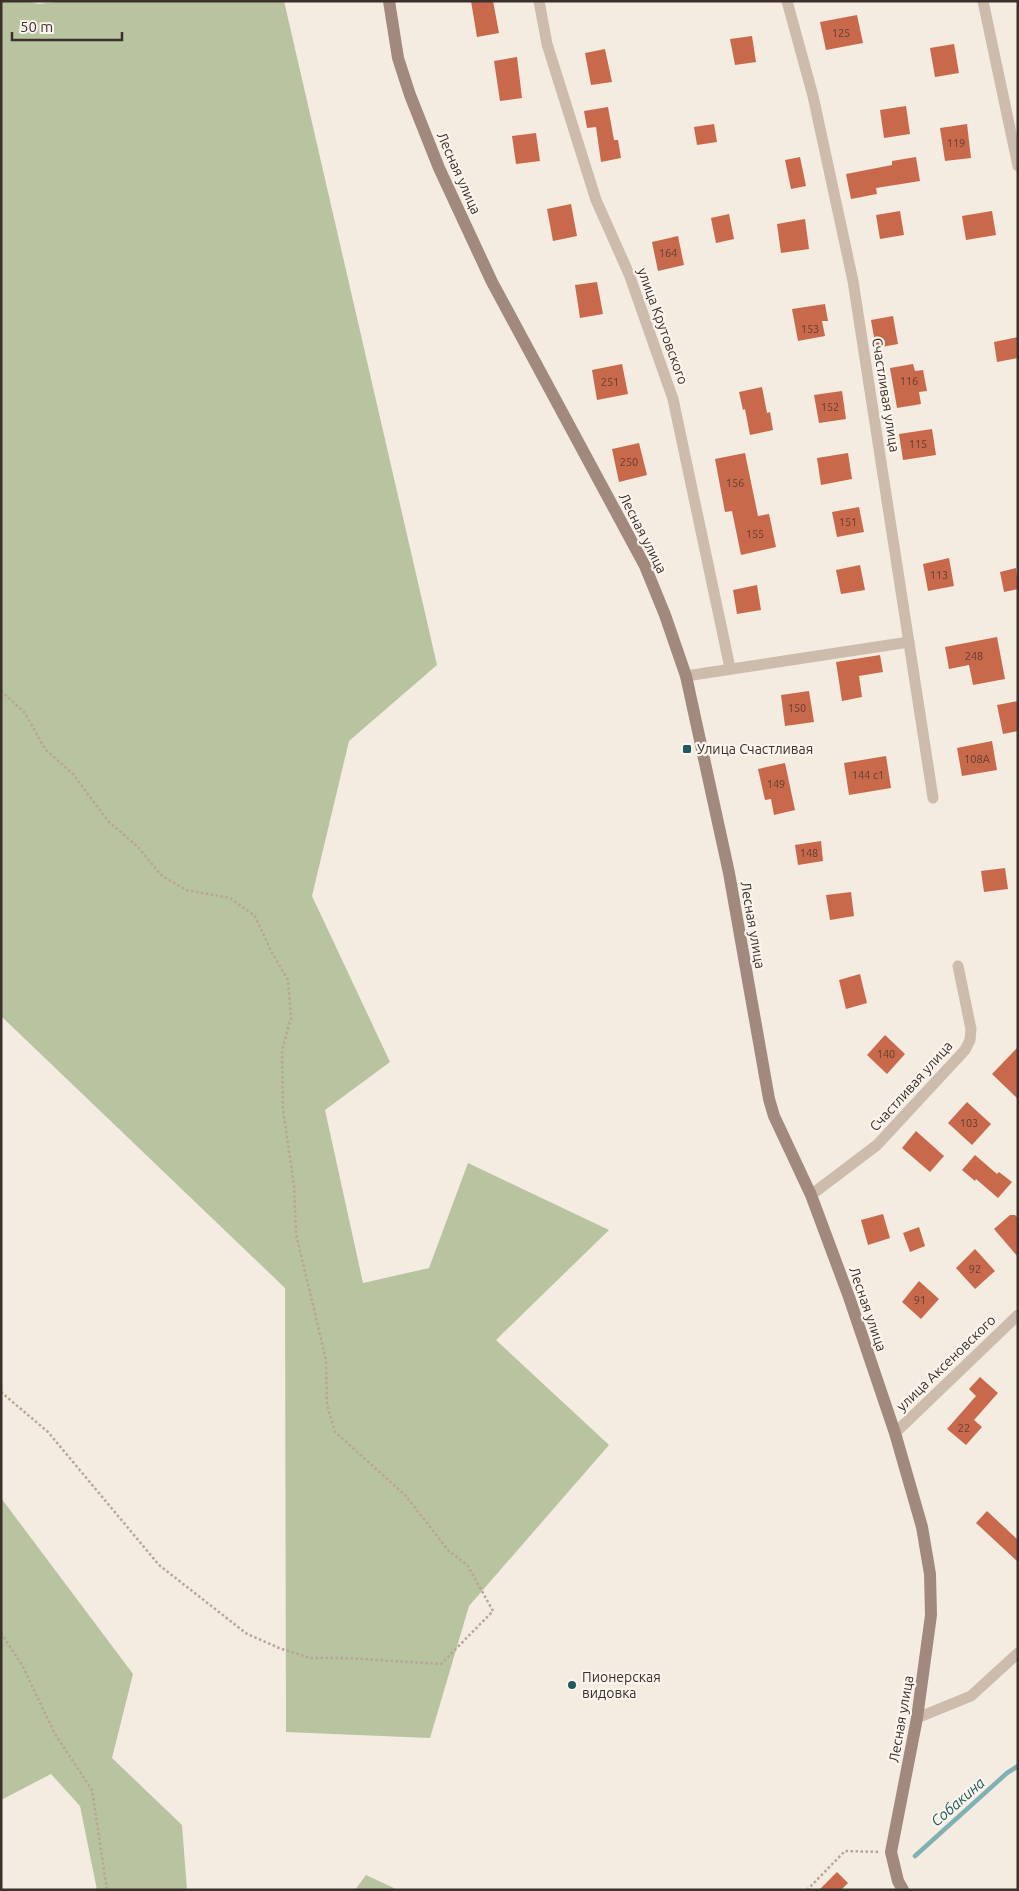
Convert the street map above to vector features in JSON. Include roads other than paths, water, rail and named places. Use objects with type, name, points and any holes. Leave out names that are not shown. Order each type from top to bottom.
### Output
[{"type":"main road","name":"Лесная улица","points":[[388,1],[398,58],[410,95],[439,168],[492,282],[645,566],[665,614],[686,676],[729,873],[769,1099],[774,1116],[810,1196],[849,1297],[895,1434],[922,1526],[930,1574],[931,1615],[917,1718],[891,1852],[898,1881],[903,1890]]},
{"type":"street","name":"улица Крутовского","points":[[539,1],[547,44],[596,200],[629,274],[673,399],[730,668]]},
{"type":"street","name":"Счастливая улица","points":[[787,1],[813,96],[853,281],[933,798]]},
{"type":"street","points":[[983,1],[1018,166]]},
{"type":"street","points":[[686,676],[909,642]]},
{"type":"street","name":"Счастливая улица","points":[[810,1196],[878,1145],[965,1050],[970,1040],[971,1029],[958,966]]},
{"type":"street","name":"улица Аксеновского","points":[[895,1434],[1018,1315]]},
{"type":"street","points":[[917,1718],[971,1696],[1018,1653]]},
{"type":"waterway","name":"Собакина","points":[[915,1856],[1007,1773],[1018,1766]]},
{"type":"place","name":"Улица Счастливая","points":[[687,749]]},
{"type":"place","name":"Пионерская видовка","points":[[572,1685]]}]
